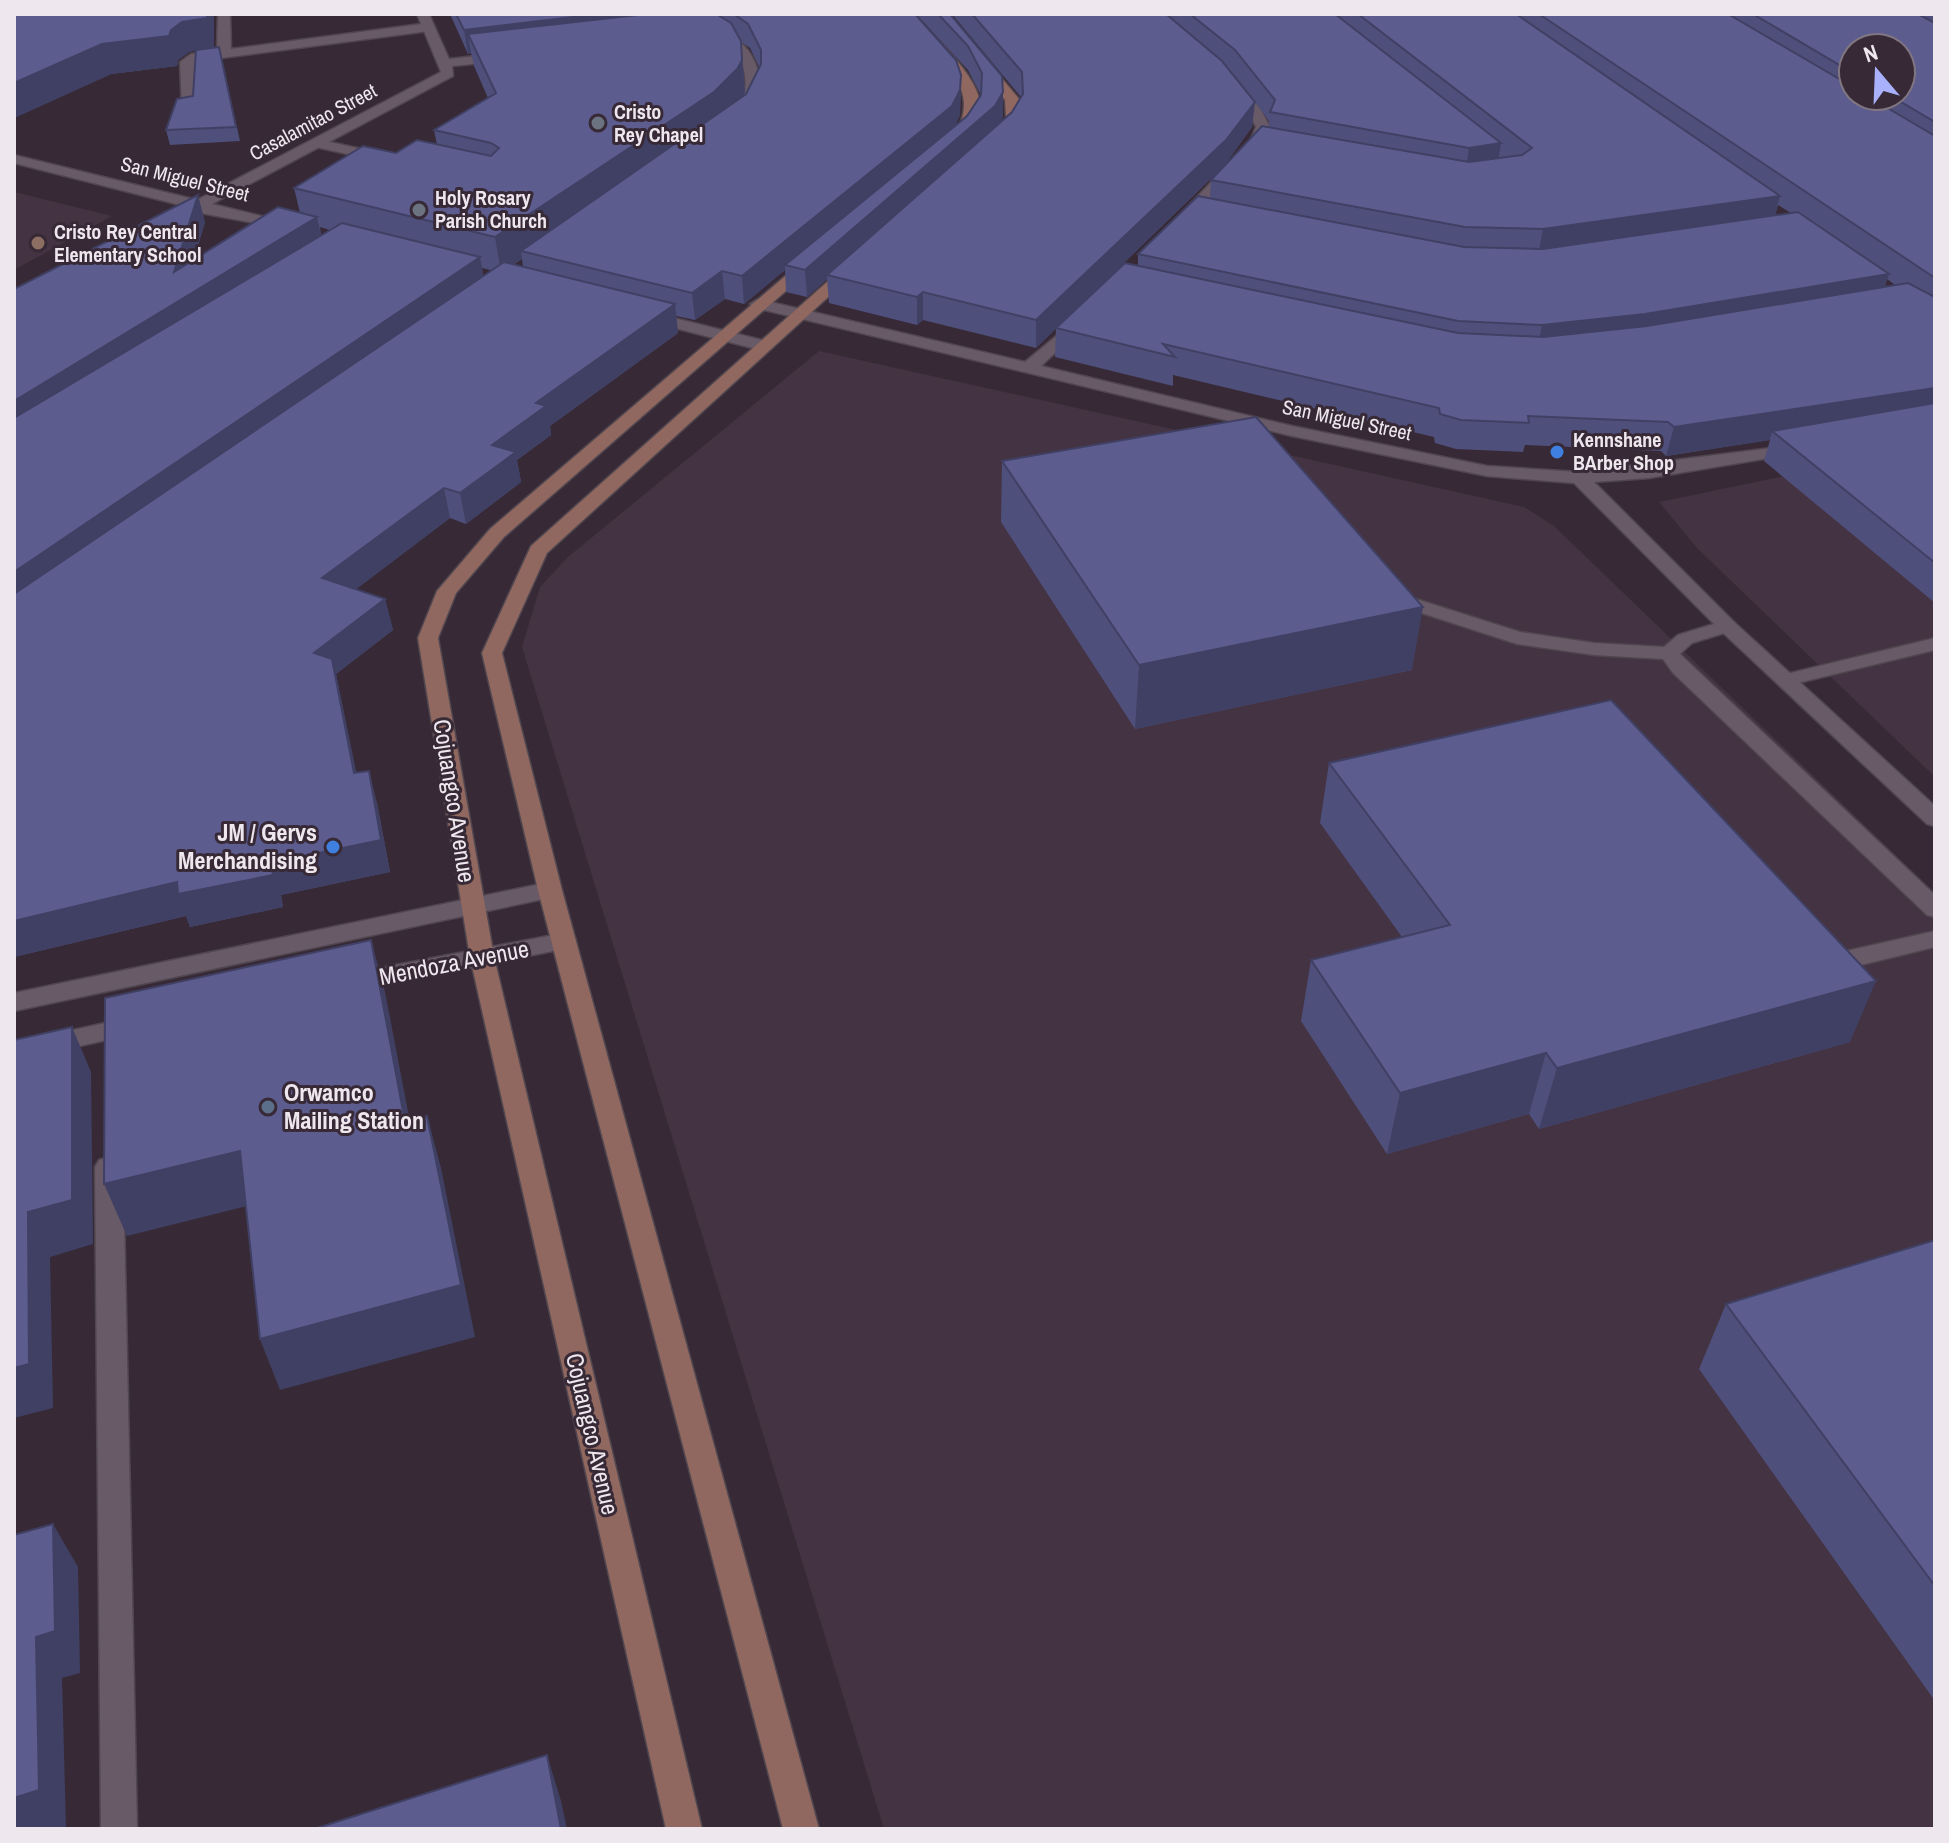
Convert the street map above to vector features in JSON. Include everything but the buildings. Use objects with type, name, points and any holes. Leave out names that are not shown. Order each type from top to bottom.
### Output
[{"type":"main road","points":[[905,14],[962,79],[973,99],[972,118],[960,136],[937,156]]},
{"type":"main road","points":[[941,14],[1012,99],[1013,118],[1003,135],[982,155]]},
{"type":"main road","name":"Cojuangco Avenue","points":[[684,1829],[482,957],[428,638],[447,591],[497,533],[758,304],[833,244]]},
{"type":"main road","points":[[801,1829],[550,890],[492,653],[538,550],[870,253]]},
{"type":"street","points":[[224,14],[224,53]]},
{"type":"street","points":[[187,108],[187,62],[224,53],[426,21],[445,63],[523,54]]},
{"type":"street","points":[[693,34],[723,34],[733,41],[752,66],[756,87],[746,111],[733,121]]},
{"type":"street","name":"Casalamitao Street","points":[[173,219],[448,73],[445,63]]},
{"type":"street","points":[[1172,230],[1200,211],[1263,144],[1263,127],[1255,111],[1223,79]]},
{"type":"street","points":[[316,143],[406,163]]},
{"type":"street","name":"San Miguel Street","points":[[14,159],[301,230]]},
{"type":"street","name":"San Miguel Street","points":[[758,304],[1403,456],[1487,471],[1579,478],[1649,472],[1815,445]]},
{"type":"street","points":[[631,312],[764,346]]},
{"type":"street","points":[[1030,367],[1087,314]]},
{"type":"street","points":[[1579,478],[1727,626],[1935,819]]},
{"type":"street","points":[[1413,604],[1517,638],[1594,649],[1669,653],[1685,639],[1727,626]]},
{"type":"street","points":[[1785,680],[1935,644]]},
{"type":"street","points":[[1669,653],[1680,669],[1935,909]]},
{"type":"street","points":[[14,1002],[550,890]]},
{"type":"street","points":[[1822,966],[1935,939]]},
{"type":"street","name":"Mendoza Avenue","points":[[326,988],[564,941]]},
{"type":"street","points":[[14,1052],[154,1022]]},
{"type":"street","points":[[107,1031],[108,1063]]},
{"type":"street","points":[[109,1143],[119,1829]]},
{"type":"shaded area","name":"Cristo Rey Central Elementary School","points":[[14,192],[112,216],[14,270]]},
{"type":"shaded area","points":[[819,351],[1524,507],[1554,526],[1935,893],[1935,1829],[884,1829],[522,647],[540,587],[568,557]]},
{"type":"shaded area","points":[[1935,445],[1935,777],[1697,548],[1659,502]]},
{"type":"place","name":"Cristo Rey Chapel","points":[[598,123]]},
{"type":"place","name":"Holy Rosary Parish Church","points":[[419,210]]},
{"type":"place","name":"Cristo Rey Central Elementary School","points":[[38,243]]},
{"type":"place","name":"Kennshane BArber Shop","points":[[1557,452]]},
{"type":"place","name":"JM / Gervs Merchandising","points":[[333,847]]},
{"type":"place","name":"Orwamco Mailing Station","points":[[268,1107]]}]
